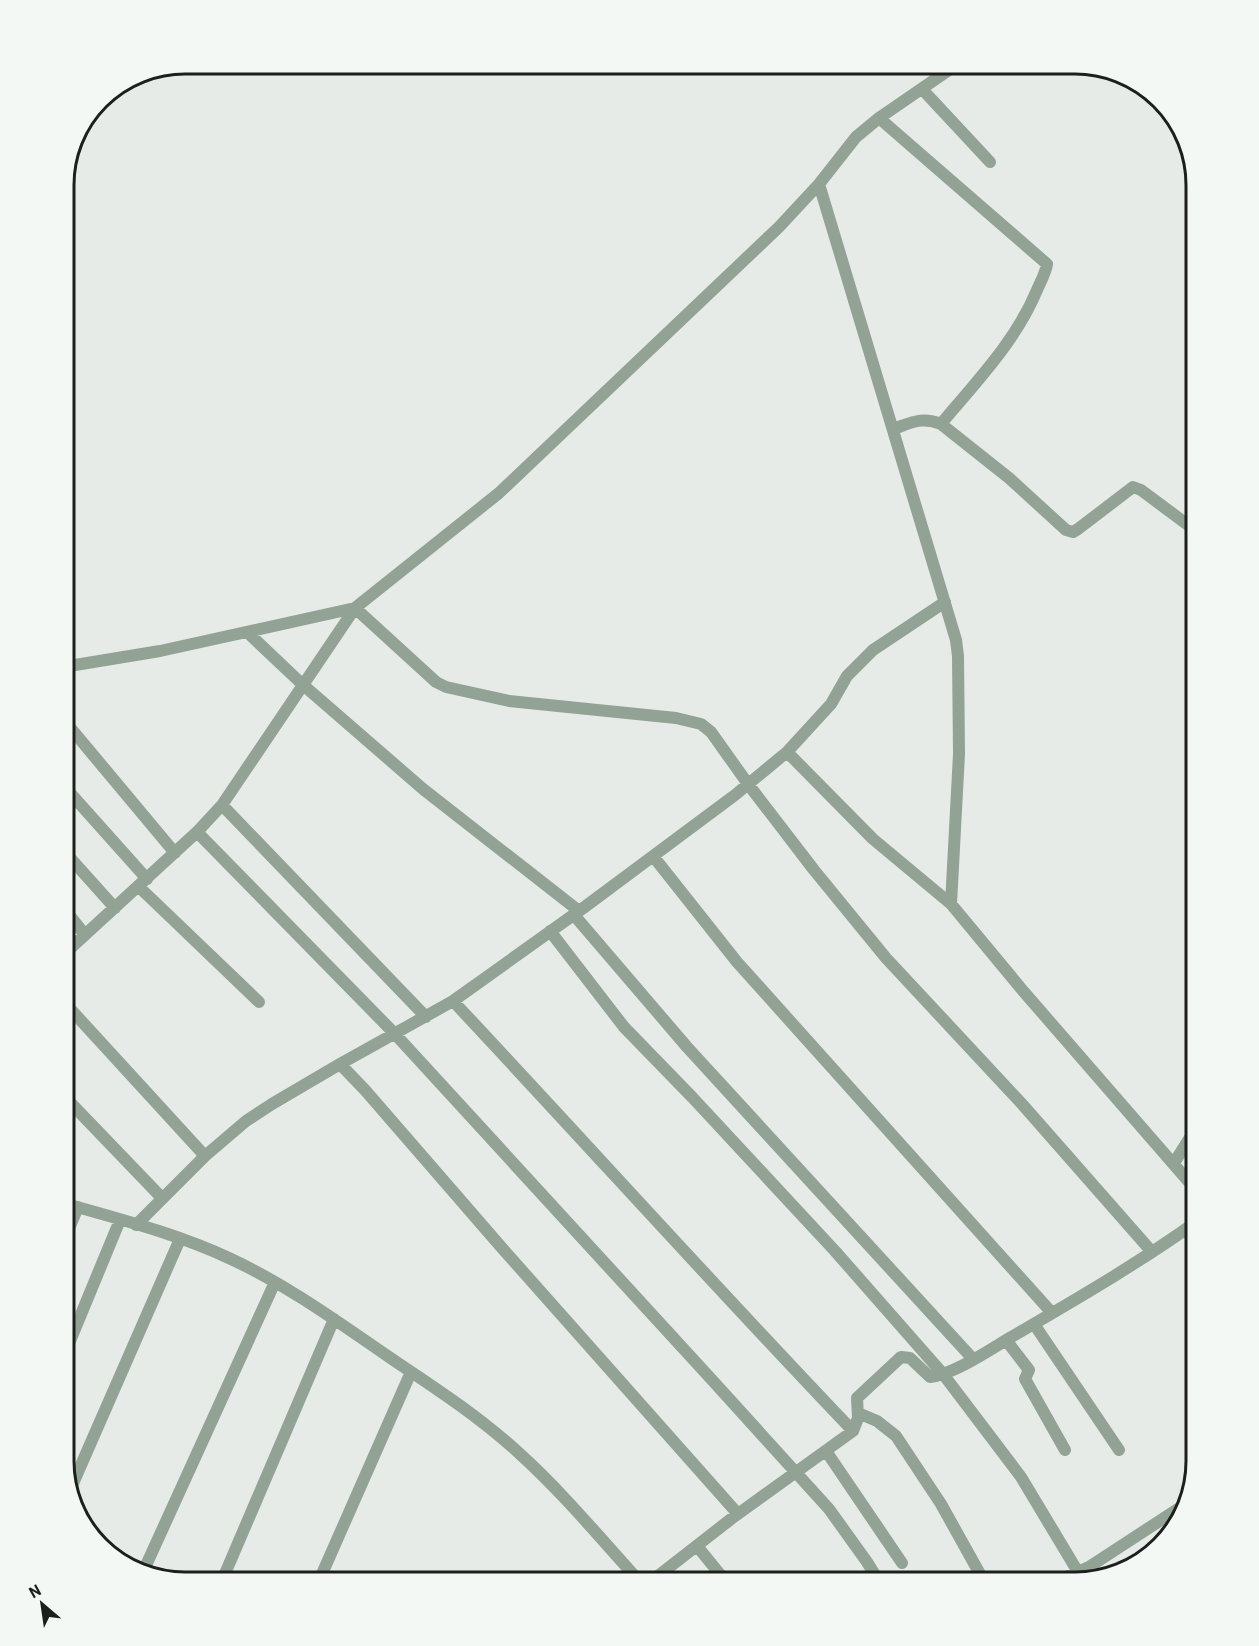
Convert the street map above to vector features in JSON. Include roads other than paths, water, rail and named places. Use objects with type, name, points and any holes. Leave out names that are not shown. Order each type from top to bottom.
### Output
[{"type":"street","points":[[74,945],[175,853],[222,805],[355,608],[499,493],[779,227],[819,184],[856,137],[879,118],[943,74]]},
{"type":"street","points":[[922,89],[990,162]]},
{"type":"street","points":[[879,118],[1047,264],[1030,307],[1019,325],[993,362],[941,424]]},
{"type":"street","points":[[819,184],[945,602],[958,656],[959,754],[951,904]]},
{"type":"street","points":[[893,429],[924,419],[941,424],[1009,478],[1066,530],[1073,532],[1078,529],[1132,487],[1141,490],[1186,524]]},
{"type":"street","points":[[136,1225],[205,1156],[263,1110],[453,1001],[576,913],[748,784],[787,752],[831,704],[847,676],[861,661],[908,625],[945,602]]},
{"type":"street","points":[[74,665],[160,651],[355,608]]},
{"type":"street","points":[[355,608],[436,682],[446,687],[509,701],[676,718],[701,724],[711,732],[814,870],[886,958],[1022,1104],[1152,1252]]},
{"type":"street","points":[[248,632],[302,684],[423,789],[576,913],[695,1056],[973,1359]]},
{"type":"street","points":[[74,732],[175,853]]},
{"type":"street","points":[[787,752],[873,838],[951,904],[1186,1178]]},
{"type":"street","points":[[74,798],[143,883],[259,1002]]},
{"type":"street","points":[[222,805],[426,1017]]},
{"type":"street","points":[[197,832],[395,1034],[713,1381],[829,1509],[873,1572]]},
{"type":"street","points":[[653,856],[737,962],[1052,1313]]},
{"type":"street","points":[[74,862],[115,908]]},
{"type":"street","points":[[74,920],[86,934]]},
{"type":"street","points":[[549,931],[624,1027],[827,1243],[943,1374],[1021,1477],[1078,1572],[1115,1551],[1173,1512]]},
{"type":"street","points":[[453,1001],[763,1337],[853,1431]]},
{"type":"street","points":[[74,1013],[205,1156]]},
{"type":"street","points":[[340,1064],[365,1089],[501,1248],[738,1514]]},
{"type":"street","points":[[74,1106],[162,1198]]},
{"type":"street","points":[[1174,1163],[1186,1144]]},
{"type":"street","points":[[74,1206],[180,1239],[230,1258],[275,1282],[334,1319],[484,1423],[520,1453],[631,1572]]},
{"type":"street","points":[[74,1217],[78,1207]]},
{"type":"street","points":[[74,1331],[120,1220]]},
{"type":"street","points":[[663,1572],[738,1514],[853,1431],[858,1422],[857,1398],[901,1357],[910,1358],[930,1377],[943,1374],[1034,1324],[1185,1230]]},
{"type":"street","points":[[75,1479],[180,1239]]},
{"type":"street","points":[[146,1566],[275,1282]]},
{"type":"street","points":[[226,1572],[334,1319]]},
{"type":"street","points":[[1034,1324],[1119,1449]]},
{"type":"street","points":[[1006,1340],[1029,1370],[1025,1379],[1065,1450]]},
{"type":"street","points":[[323,1572],[411,1372]]},
{"type":"street","points":[[858,1413],[877,1421],[896,1436],[941,1504],[979,1572]]},
{"type":"street","points":[[826,1451],[903,1563]]},
{"type":"street","points":[[697,1546],[718,1572]]}]
